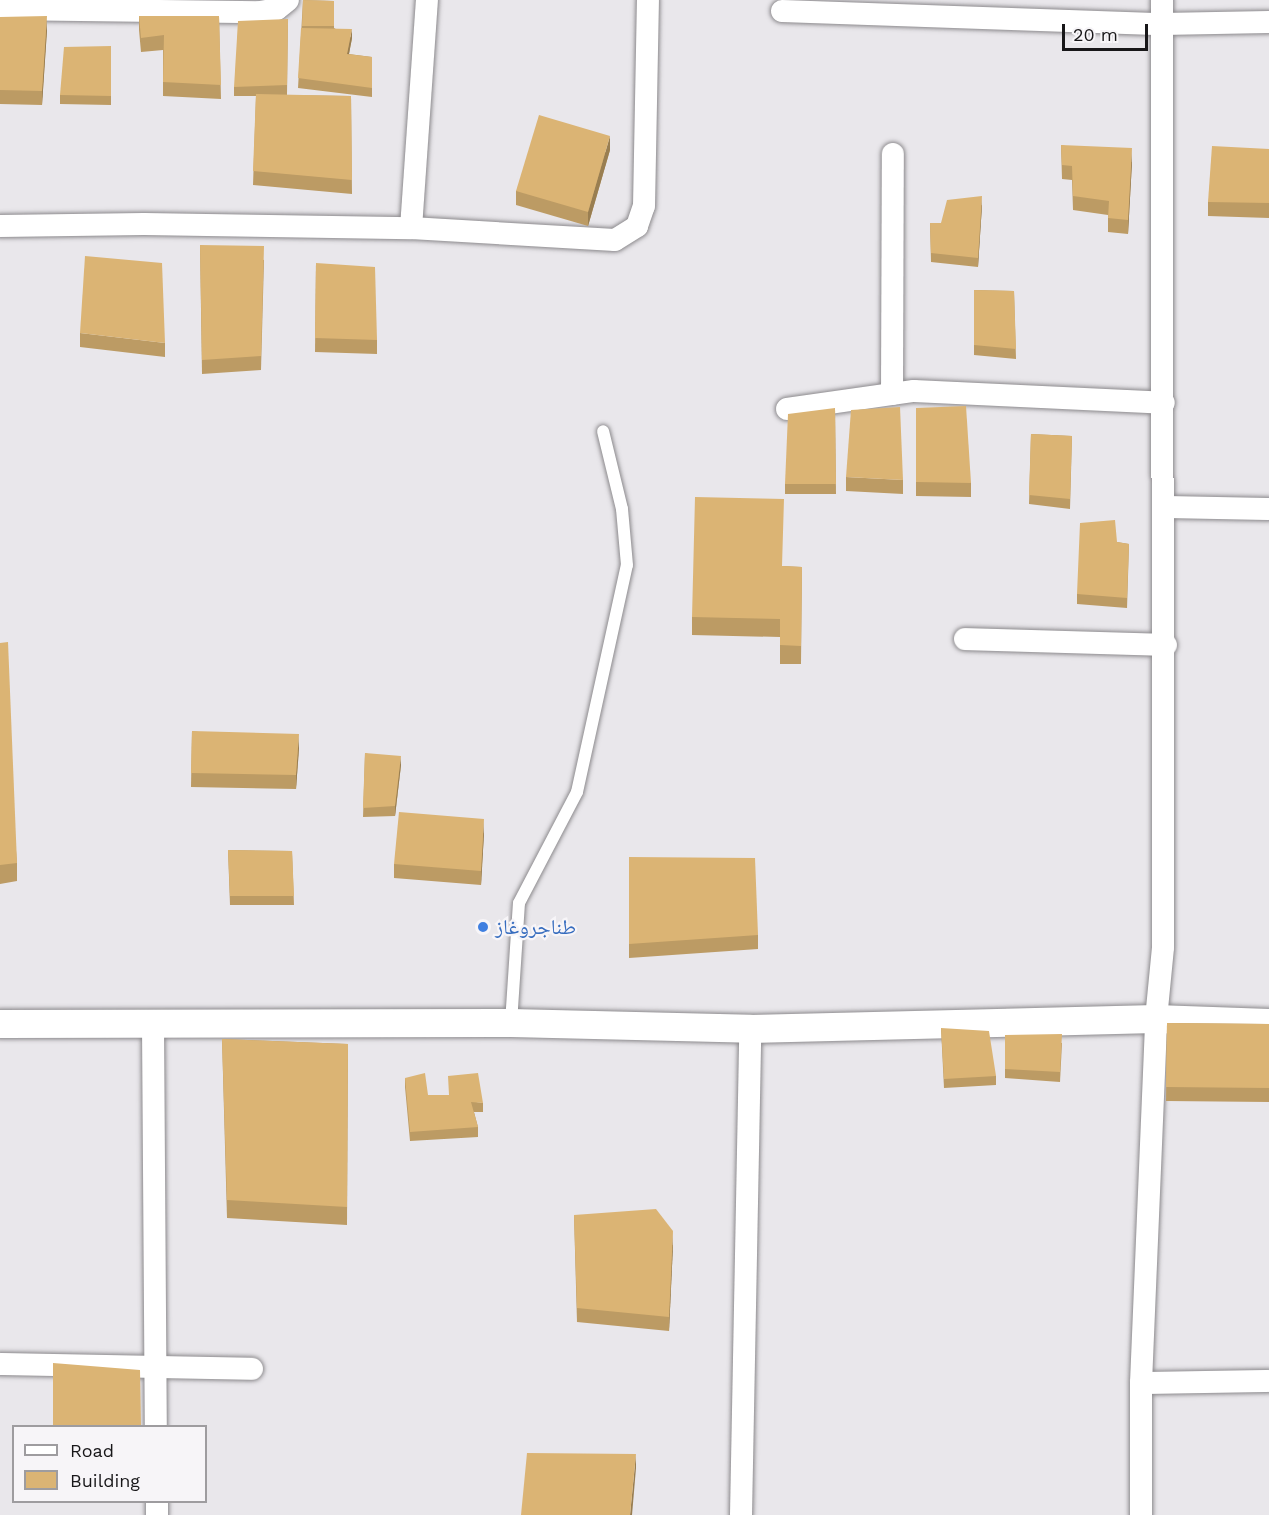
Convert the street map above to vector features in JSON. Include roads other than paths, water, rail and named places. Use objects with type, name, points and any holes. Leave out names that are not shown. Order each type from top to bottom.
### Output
[{"type":"street","points":[[0,9],[260,12],[277,9],[288,0]]},
{"type":"street","points":[[411,228],[427,0]]},
{"type":"street","points":[[0,226],[144,224],[411,228],[615,240],[637,226],[644,206],[648,0]]},
{"type":"street","points":[[1141,1515],[1141,1383],[1156,1019],[1164,947],[1166,645],[1162,0]]},
{"type":"street","points":[[782,11],[872,7],[1162,24],[1269,22]]},
{"type":"street","points":[[892,394],[893,154]]},
{"type":"street","points":[[787,409],[914,391],[1164,403]]},
{"type":"street","points":[[1165,507],[1269,509]]},
{"type":"street","points":[[965,639],[1166,645]]},
{"type":"street","points":[[0,1024],[511,1023],[750,1029],[1156,1019],[1269,1023]]},
{"type":"street","points":[[153,1025],[156,1425]]},
{"type":"street","points":[[741,1515],[750,1029]]},
{"type":"street","points":[[0,1364],[252,1369]]},
{"type":"street","points":[[1141,1383],[1269,1381]]},
{"type":"lane","points":[[511,1023],[519,903],[577,792],[627,565],[622,509],[603,431]]},
{"type":"place","name":"طناجروغاز","points":[[483,927]]}]
